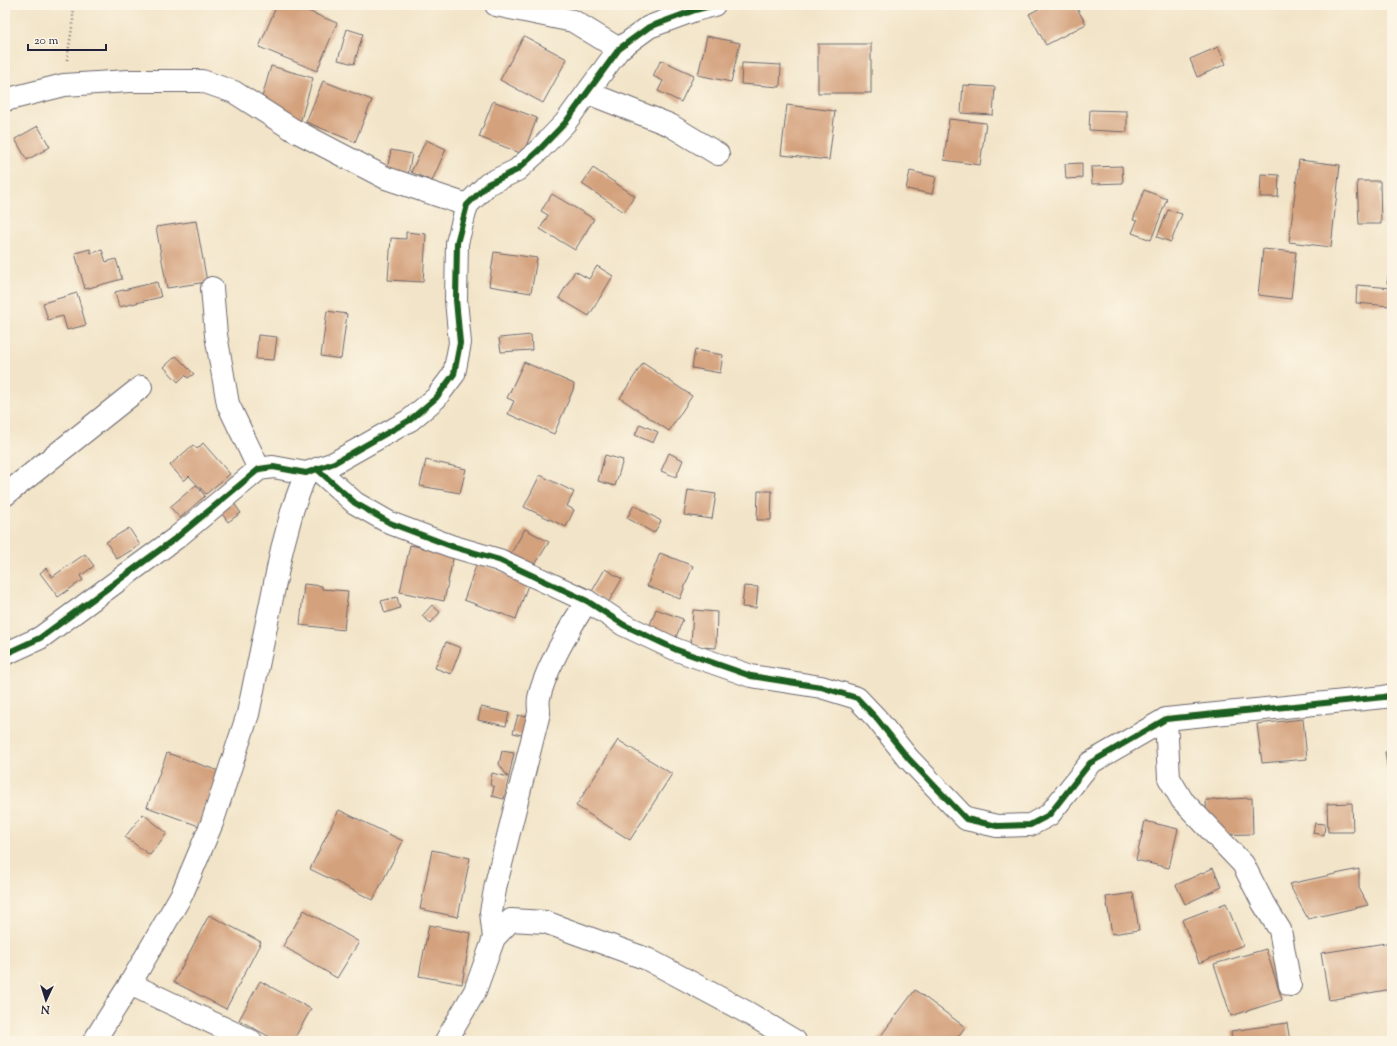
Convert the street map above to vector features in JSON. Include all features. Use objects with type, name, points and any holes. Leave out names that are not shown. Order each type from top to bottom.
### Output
[{"type":"street","points":[[496,5],[572,21],[619,49]]},
{"type":"street","points":[[5,654],[40,638],[176,538],[259,469],[273,468],[311,471],[334,463],[410,420],[436,398],[454,374],[460,343],[456,300],[457,243],[467,205],[488,184],[517,170],[539,150],[565,123],[619,49],[649,27],[695,10],[714,5]]},
{"type":"street","points":[[5,100],[64,86],[129,81],[202,81],[234,92],[292,129],[386,178],[467,205]]},
{"type":"street","points":[[588,93],[670,125],[718,154]]},
{"type":"street","points":[[212,288],[216,335],[228,404],[259,469]]},
{"type":"street","points":[[5,495],[141,387]]},
{"type":"street","points":[[311,471],[355,503],[390,523],[451,546],[499,560],[588,600],[624,625],[677,650],[751,676],[821,686],[857,698],[876,718],[908,758],[966,819],[997,826],[1030,825],[1049,815],[1090,763],[1166,719],[1392,695]]},
{"type":"street","points":[[94,1041],[130,984],[182,894],[212,822],[248,714],[282,549],[293,508],[311,471]]},
{"type":"street","points":[[494,938],[491,912],[502,855],[539,713],[539,698],[574,621],[588,600]]},
{"type":"street","points":[[1166,719],[1169,778],[1182,800],[1243,864],[1263,903],[1280,930],[1290,985]]},
{"type":"street","points":[[446,1041],[475,991],[494,938],[511,920],[545,922],[647,959],[748,1013],[795,1041]]},
{"type":"street","points":[[130,984],[251,1041]]},
{"type":"path","points":[[64,86],[73,21],[73,5]]},
{"type":"building","points":[[277,5],[293,5],[337,23],[317,71],[259,47]]},
{"type":"building","points":[[1046,5],[1075,5],[1086,24],[1046,45],[1029,14]]},
{"type":"building","points":[[347,29],[363,34],[354,64],[338,60]]},
{"type":"building","points":[[524,36],[567,59],[543,103],[500,80]]},
{"type":"building","points":[[707,36],[740,43],[731,82],[698,75]]},
{"type":"building","points":[[818,44],[871,44],[871,93],[818,93]]},
{"type":"building","points":[[1218,47],[1226,64],[1197,77],[1190,59]]},
{"type":"building","points":[[661,60],[694,75],[681,102],[658,91],[663,81],[653,76]]},
{"type":"building","points":[[742,63],[781,65],[780,87],[741,84]]},
{"type":"building","points":[[271,66],[313,78],[300,123],[258,111]]},
{"type":"building","points":[[323,81],[372,100],[355,142],[306,122]]},
{"type":"building","points":[[963,85],[995,87],[993,115],[961,113]]},
{"type":"building","points":[[493,101],[537,118],[523,154],[479,137]]},
{"type":"building","points":[[787,105],[835,111],[829,160],[781,155]]},
{"type":"building","points":[[1090,110],[1127,111],[1127,132],[1089,130]]},
{"type":"building","points":[[949,119],[986,123],[980,165],[944,160]]},
{"type":"building","points":[[38,126],[50,147],[27,160],[15,139]]},
{"type":"building","points":[[426,140],[446,149],[432,181],[411,172]]},
{"type":"building","points":[[391,150],[412,154],[408,174],[387,170]]},
{"type":"building","points":[[1299,160],[1340,165],[1331,247],[1289,242]]},
{"type":"building","points":[[1082,163],[1082,178],[1066,179],[1065,164]]},
{"type":"building","points":[[1122,166],[1123,183],[1092,184],[1091,167]]},
{"type":"building","points":[[593,168],[635,196],[624,212],[582,184]]},
{"type":"building","points":[[910,171],[936,177],[932,194],[906,189]]},
{"type":"building","points":[[1261,174],[1279,175],[1278,197],[1260,197]]},
{"type":"building","points":[[1357,181],[1380,181],[1381,224],[1359,224]]},
{"type":"building","points":[[1144,190],[1167,199],[1151,240],[1132,233],[1137,221],[1133,220]]},
{"type":"building","points":[[552,194],[594,219],[575,250],[540,229],[548,215],[541,211]]},
{"type":"building","points":[[1168,210],[1182,214],[1171,242],[1157,237]]},
{"type":"building","points":[[196,221],[207,282],[167,288],[156,227]]},
{"type":"building","points":[[406,232],[426,234],[423,282],[388,280],[391,238],[406,239]]},
{"type":"building","points":[[90,249],[91,253],[102,250],[106,262],[116,259],[122,279],[85,289],[75,253]]},
{"type":"building","points":[[1263,249],[1296,252],[1291,299],[1258,295]]},
{"type":"building","points":[[494,252],[537,258],[531,293],[489,286]]},
{"type":"building","points":[[1392,259],[1392,284],[1387,283]]},
{"type":"building","points":[[597,266],[613,276],[589,316],[559,298],[575,271],[589,279]]},
{"type":"building","points":[[157,282],[161,297],[119,307],[115,292]]},
{"type":"building","points":[[1357,285],[1392,288],[1390,306],[1356,303]]},
{"type":"building","points":[[77,293],[86,325],[67,330],[63,316],[48,320],[43,303]]},
{"type":"building","points":[[327,311],[347,314],[341,359],[321,356]]},
{"type":"building","points":[[258,335],[277,337],[274,360],[256,359]]},
{"type":"building","points":[[531,335],[532,350],[501,352],[499,338]]},
{"type":"building","points":[[695,350],[723,355],[720,373],[692,368]]},
{"type":"building","points":[[176,356],[194,374],[188,378],[185,375],[178,382],[164,367]]},
{"type":"building","points":[[524,362],[574,384],[573,390],[554,434],[508,414],[514,401],[507,398]]},
{"type":"building","points":[[643,363],[692,396],[669,431],[620,398]]},
{"type":"building","points":[[640,424],[658,432],[653,443],[635,435]]},
{"type":"building","points":[[203,443],[230,474],[206,494],[189,476],[184,481],[170,465],[193,445],[197,449]]},
{"type":"building","points":[[669,453],[683,460],[676,477],[661,471]]},
{"type":"building","points":[[605,455],[623,460],[615,486],[598,481]]},
{"type":"building","points":[[426,460],[466,469],[460,493],[420,486]]},
{"type":"building","points":[[540,475],[574,492],[567,506],[574,510],[566,527],[524,507]]},
{"type":"building","points":[[196,485],[205,496],[180,518],[170,507]]},
{"type":"building","points":[[688,490],[716,494],[712,519],[684,515]]},
{"type":"building","points":[[758,491],[772,491],[771,520],[757,520]]},
{"type":"building","points":[[233,502],[241,513],[228,522],[220,511]]},
{"type":"building","points":[[634,505],[661,521],[654,533],[627,518]]},
{"type":"building","points":[[129,528],[140,545],[117,559],[106,542]]},
{"type":"building","points":[[525,529],[549,542],[533,568],[510,555]]},
{"type":"building","points":[[410,545],[454,554],[444,601],[400,592]]},
{"type":"building","points":[[660,553],[693,566],[680,599],[647,586]]},
{"type":"building","points":[[85,554],[94,566],[80,576],[83,580],[58,597],[40,573],[46,568],[52,577]]},
{"type":"building","points":[[477,563],[529,582],[516,619],[464,600]]},
{"type":"building","points":[[605,569],[622,579],[608,603],[591,593]]},
{"type":"building","points":[[304,584],[322,586],[322,589],[348,591],[344,630],[300,625]]},
{"type":"building","points":[[744,586],[758,587],[756,608],[742,607]]},
{"type":"building","points":[[397,597],[400,608],[385,613],[381,601]]},
{"type":"building","points":[[432,605],[440,612],[431,623],[422,616]]},
{"type":"building","points":[[656,609],[683,619],[675,640],[648,630]]},
{"type":"building","points":[[693,610],[717,612],[716,648],[691,646]]},
{"type":"building","points":[[446,642],[461,648],[451,674],[435,668]]},
{"type":"building","points":[[481,707],[509,713],[506,726],[478,720]]},
{"type":"building","points":[[518,715],[531,718],[526,736],[513,733]]},
{"type":"building","points":[[1303,719],[1307,759],[1262,763],[1257,724]]},
{"type":"building","points":[[618,740],[672,774],[630,840],[576,806]]},
{"type":"building","points":[[502,751],[514,753],[504,799],[492,796],[494,787],[490,785],[492,773],[508,777],[499,764]]},
{"type":"building","points":[[1392,751],[1392,778],[1389,778],[1385,752]]},
{"type":"building","points":[[167,753],[219,771],[199,826],[147,807]]},
{"type":"building","points":[[1252,798],[1253,834],[1207,835],[1206,800]]},
{"type":"building","points":[[1352,803],[1353,832],[1328,832],[1327,804]]},
{"type":"building","points":[[339,810],[403,841],[373,900],[310,869]]},
{"type":"building","points":[[143,814],[167,833],[150,855],[125,837]]},
{"type":"building","points":[[1145,821],[1178,829],[1169,868],[1136,860]]},
{"type":"building","points":[[1315,823],[1325,824],[1324,835],[1313,833]]},
{"type":"building","points":[[432,850],[470,858],[458,917],[420,909]]},
{"type":"building","points":[[1213,868],[1222,887],[1185,904],[1176,885]]},
{"type":"building","points":[[1359,869],[1359,888],[1368,905],[1308,919],[1289,884]]},
{"type":"building","points":[[1133,893],[1139,930],[1112,934],[1106,897]]},
{"type":"building","points":[[1226,903],[1243,945],[1199,963],[1182,920]]},
{"type":"building","points":[[304,910],[359,942],[337,978],[283,946]]},
{"type":"building","points":[[209,915],[261,942],[226,1009],[174,982]]},
{"type":"building","points":[[429,925],[471,933],[462,984],[419,976]]},
{"type":"building","points":[[1392,942],[1392,989],[1329,1000],[1321,953]]},
{"type":"building","points":[[1266,949],[1282,1000],[1231,1016],[1214,964]]},
{"type":"building","points":[[260,981],[311,1009],[293,1041],[277,1041],[239,1020]]},
{"type":"building","points":[[915,990],[965,1027],[955,1041],[877,1041]]},
{"type":"building","points":[[1287,1023],[1290,1041],[1232,1041],[1231,1031]]},
{"type":"cycle path","points":[[5,654],[40,638],[176,538],[259,469],[273,467],[306,473],[334,463],[410,420],[436,398],[454,374],[460,343],[456,300],[457,243],[467,205],[488,184],[517,170],[539,150],[565,123],[619,49],[649,27],[695,10],[714,5]]},
{"type":"cycle path","points":[[317,469],[355,503],[390,523],[451,546],[499,560],[587,601],[624,625],[677,650],[751,676],[821,687],[857,698],[876,718],[908,758],[966,819],[997,826],[1030,825],[1049,815],[1090,763],[1166,719],[1392,695]]}]
